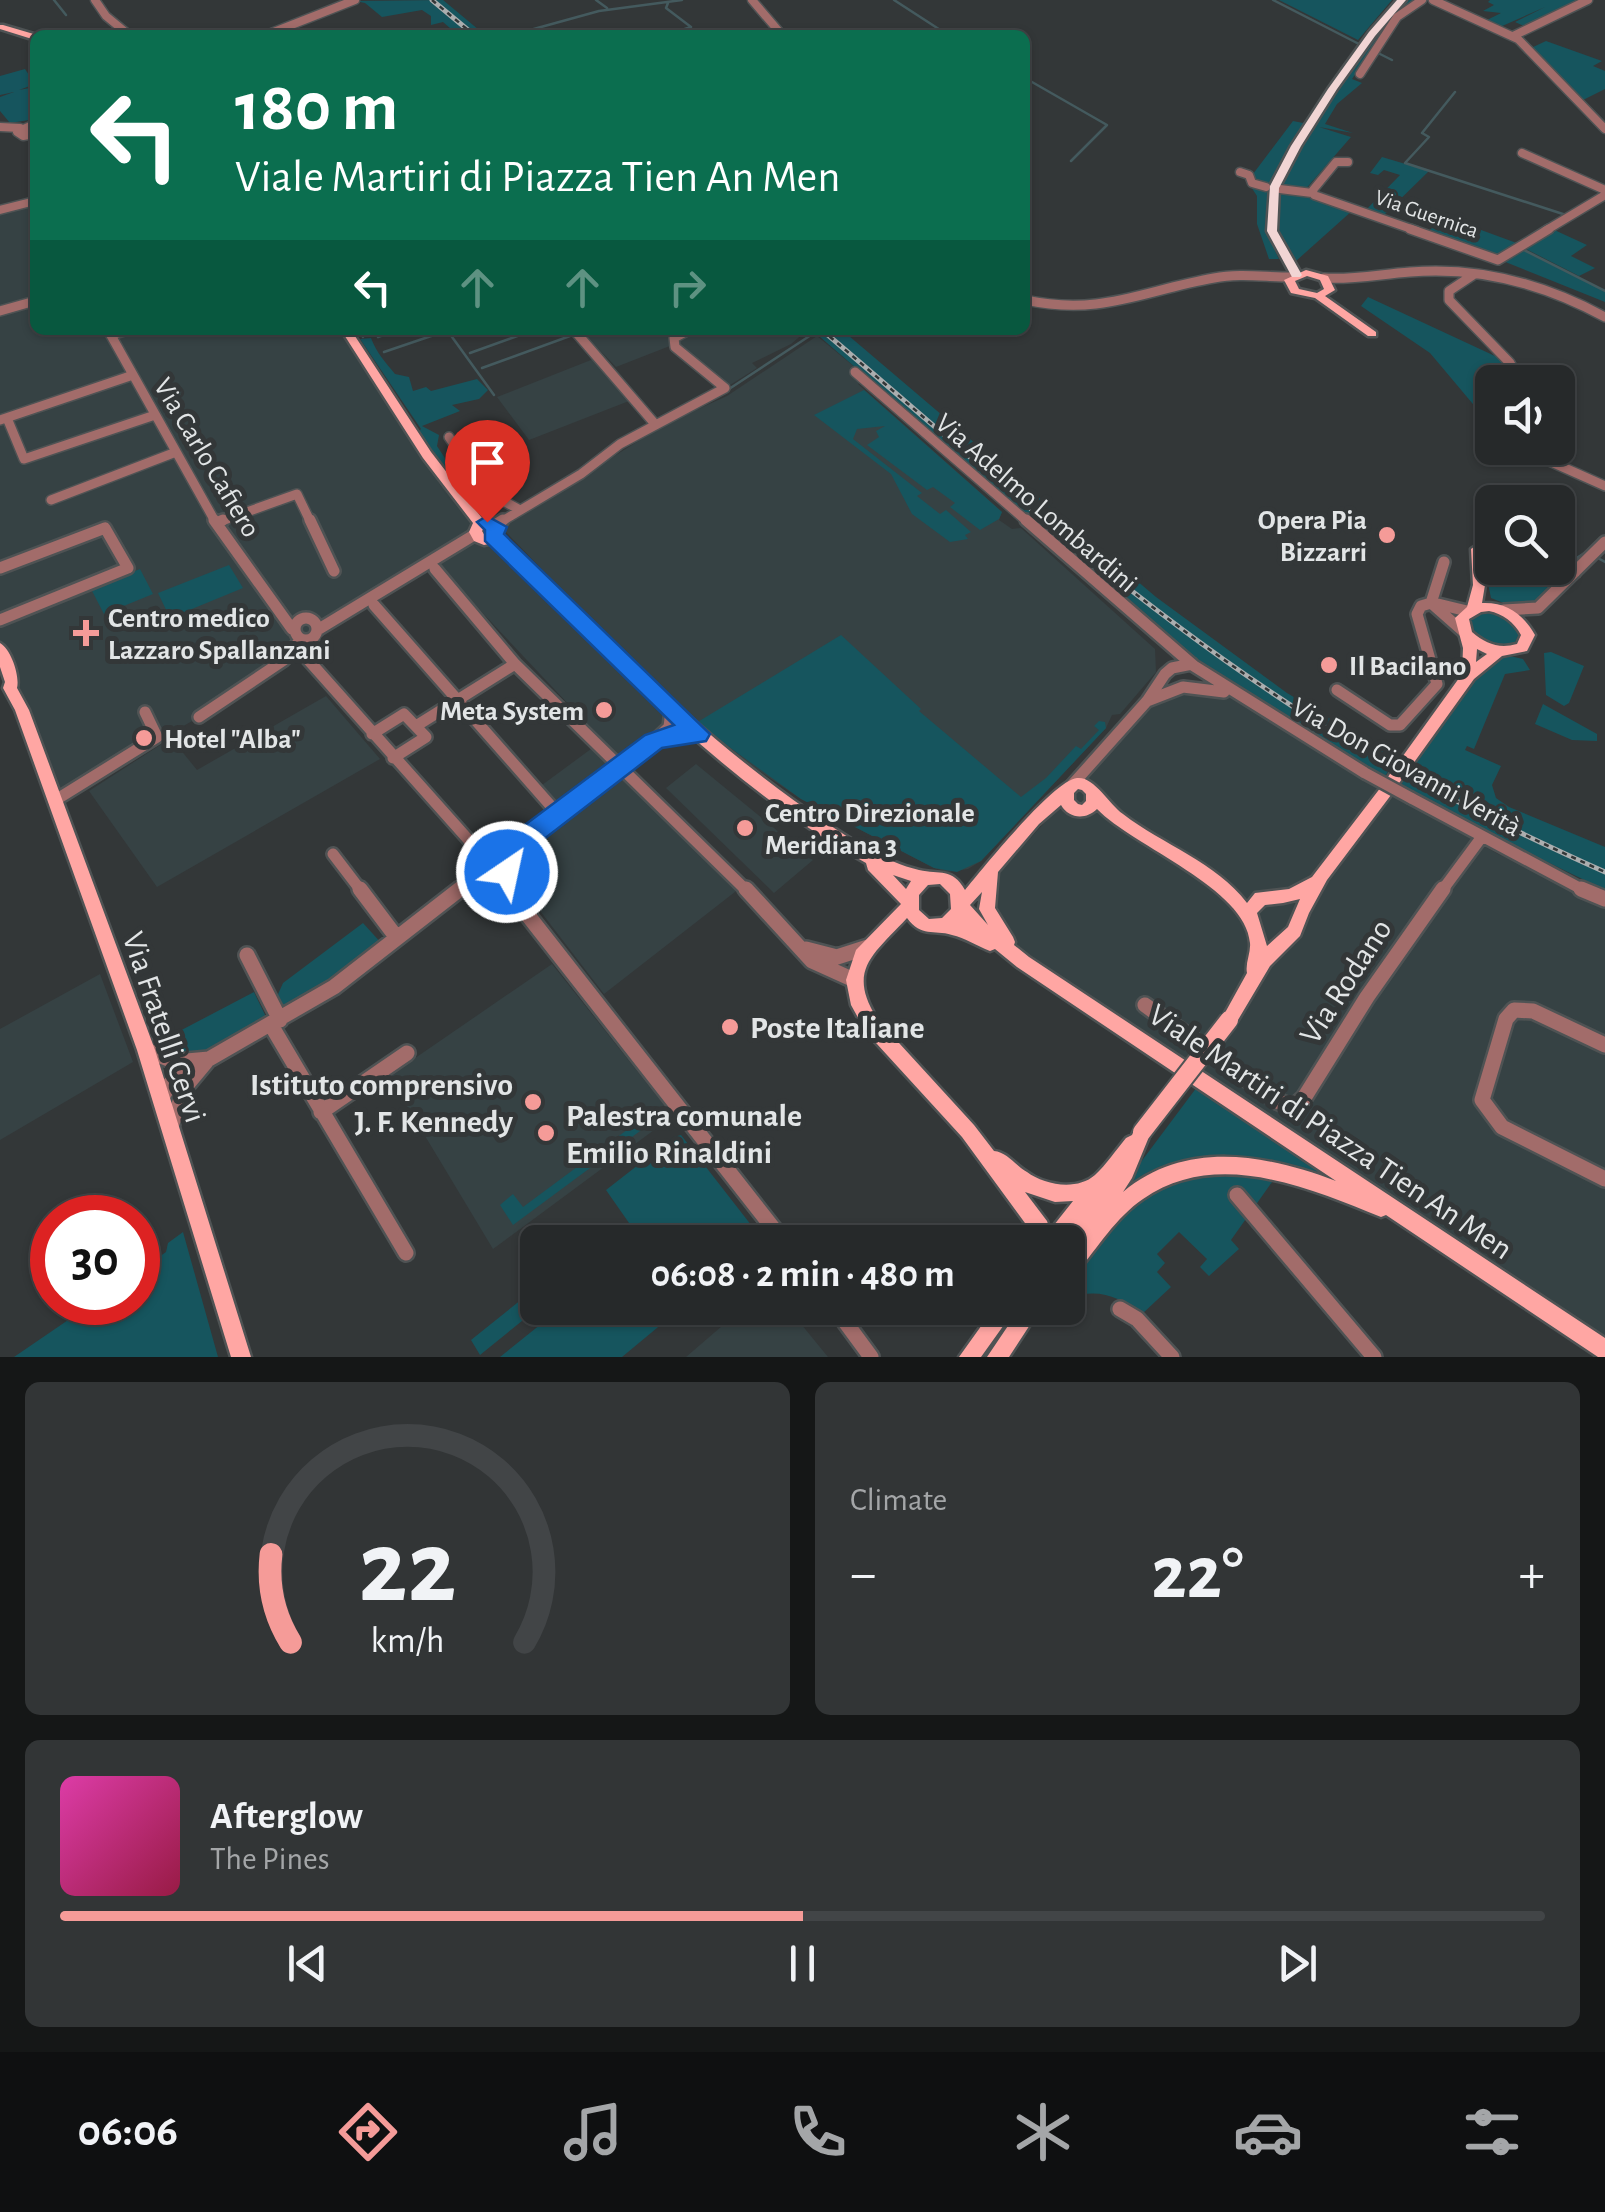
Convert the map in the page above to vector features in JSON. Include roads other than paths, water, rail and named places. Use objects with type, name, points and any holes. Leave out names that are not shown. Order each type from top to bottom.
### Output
[{"type":"highway","points":[[1296,278],[1276,244],[1271,224],[1274,188],[1384,16],[1402,0]]},
{"type":"main road","points":[[0,27],[30,36]]},
{"type":"main road","points":[[1296,278],[1324,278],[1330,290],[1318,296]]},
{"type":"main road","points":[[1296,278],[1372,334]]},
{"type":"main road","points":[[349,335],[477,529],[494,531]]},
{"type":"main road","name":"Viale Martiri di Piazza Tien An Men","points":[[494,531],[671,710],[756,785],[858,851],[912,876],[948,883],[957,890],[962,905],[979,928],[1023,962],[1605,1350]]},
{"type":"main road","points":[[1469,674],[1470,648],[1462,618],[1471,609],[1479,585]]},
{"type":"main road","points":[[1466,633],[1479,645],[1498,652],[1516,650],[1528,635],[1520,621],[1504,610],[1471,609]]},
{"type":"main road","name":"Via Fratelli Cervi","points":[[0,648],[4,688],[23,719],[146,1050],[241,1357]]},
{"type":"main road","points":[[1066,1225],[1229,1020],[1252,975],[1284,937],[1294,931],[1296,920],[1320,879],[1469,674],[1498,652]]},
{"type":"main road","points":[[1068,788],[1065,800],[1087,801]]},
{"type":"main road","points":[[1068,788],[1220,885],[1290,908],[1296,920]]},
{"type":"main road","points":[[889,930],[956,918],[994,866],[1068,788]]},
{"type":"main road","points":[[1028,831],[1054,814],[1087,801]]},
{"type":"main road","name":"Viale Martiri di Piazza Tien An Men","points":[[858,851],[931,924],[970,934],[1023,962]]},
{"type":"main road","points":[[948,883],[970,882],[994,866]]},
{"type":"main road","points":[[994,866],[988,909],[996,930],[1023,962]]},
{"type":"main road","points":[[931,879],[917,884],[889,930],[868,947],[854,980],[857,998],[872,1026],[968,1131],[1038,1225]]},
{"type":"main road","points":[[1252,975],[1258,945],[1251,906],[1297,895],[1320,879]]},
{"type":"main road","points":[[1220,885],[1254,924],[1270,937],[1284,937]]},
{"type":"main road","points":[[968,1131],[1037,1191],[1065,1195],[1098,1185]]},
{"type":"main road","points":[[1085,1230],[1126,1172],[1142,1132]]},
{"type":"main road","points":[[1085,1249],[1137,1192],[1186,1170],[1235,1164],[1280,1170],[1408,1219]]},
{"type":"main road","points":[[969,1357],[993,1325]]},
{"type":"main road","points":[[997,1357],[1019,1325]]},
{"type":"street","points":[[94,0],[104,15],[123,30]]},
{"type":"street","points":[[277,30],[355,0]]},
{"type":"street","points":[[752,0],[778,30]]},
{"type":"street","points":[[1360,74],[1396,17],[1422,0]]},
{"type":"street","points":[[1433,0],[1513,36],[1605,128]]},
{"type":"street","points":[[1513,36],[1588,0]]},
{"type":"street","points":[[288,25],[294,30]]},
{"type":"street","points":[[0,126],[16,127],[20,136],[30,131]]},
{"type":"street","points":[[1522,154],[1605,194]]},
{"type":"street","name":"Via Guernica","points":[[1344,172],[1331,168],[1339,160],[1348,162]]},
{"type":"street","points":[[1240,172],[1249,175],[1254,184],[1312,193],[1331,168]]},
{"type":"street","name":"Via Guernica","points":[[1312,193],[1498,260],[1605,194]]},
{"type":"street","points":[[0,210],[30,202]]},
{"type":"street","points":[[1324,278],[1356,280],[1418,271],[1476,271],[1539,286],[1605,317]]},
{"type":"street","name":"Via Guernica","points":[[1473,274],[1449,291],[1448,300],[1511,365]]},
{"type":"street","points":[[1030,301],[1066,308],[1101,308],[1213,278],[1296,278]]},
{"type":"street","points":[[1330,290],[1356,280]]},
{"type":"street","points":[[0,311],[30,302]]},
{"type":"street","name":"Via Carlo Cafiero","points":[[111,335],[216,522],[298,643],[475,851],[486,874]]},
{"type":"street","points":[[578,335],[655,424]]},
{"type":"street","points":[[494,531],[520,510],[655,424],[725,388],[674,347],[674,338],[679,335]]},
{"type":"street","name":"Via Adelmo Lombardini","points":[[854,372],[1193,665]]},
{"type":"street","points":[[133,375],[3,419],[24,459],[155,414]]},
{"type":"street","points":[[448,438],[485,491],[520,510]]},
{"type":"street","points":[[51,500],[176,452]]},
{"type":"street","points":[[1558,465],[1605,486]]},
{"type":"street","points":[[216,522],[298,494],[334,571]]},
{"type":"street","points":[[0,568],[106,528],[128,568],[0,620]]},
{"type":"street","points":[[298,643],[313,623],[356,606],[477,529]]},
{"type":"street","points":[[1575,572],[1605,542]]},
{"type":"street","points":[[1431,602],[1444,562]]},
{"type":"street","points":[[435,569],[515,664],[714,855],[815,963],[854,980]]},
{"type":"street","points":[[1528,635],[1538,608],[1562,585]]},
{"type":"street","points":[[1431,602],[1466,633]]},
{"type":"street","points":[[1337,690],[1390,724],[1400,725],[1437,684],[1417,614],[1421,606],[1431,602],[1450,609],[1471,609]]},
{"type":"street","name":"Via Carlo Cafiero","points":[[275,604],[313,623]]},
{"type":"street","points":[[374,606],[558,814]]},
{"type":"street","points":[[1504,610],[1538,608]]},
{"type":"street","points":[[199,717],[313,636],[313,623]]},
{"type":"street","points":[[1161,639],[1165,674]]},
{"type":"street","points":[[416,726],[515,664]]},
{"type":"street","points":[[1068,788],[1091,768],[1147,702],[1165,674],[1172,668],[1193,665],[1190,681],[1183,687],[1147,702]]},
{"type":"street","name":"Via Don Giovanni Verità","points":[[1193,665],[1365,773],[1481,838],[1605,899]]},
{"type":"street","points":[[1183,687],[1238,696]]},
{"type":"street","points":[[146,1050],[164,1061],[192,1064],[209,1059],[334,987],[653,742],[668,727],[671,710]]},
{"type":"street","points":[[54,801],[157,737],[146,712]]},
{"type":"street","points":[[372,734],[404,714],[426,737],[393,758]]},
{"type":"street","points":[[653,742],[670,735],[698,734]]},
{"type":"street","points":[[1087,801],[1091,768]]},
{"type":"street","name":"Via Rodano","points":[[1145,1005],[1293,1108],[1304,1098],[1360,1001],[1481,838]]},
{"type":"street","points":[[515,846],[506,875],[522,908]]},
{"type":"street","points":[[332,854],[397,938]]},
{"type":"street","points":[[486,874],[506,875]]},
{"type":"street","points":[[486,874],[506,875]]},
{"type":"street","points":[[486,874],[522,908],[771,1225]]},
{"type":"street","points":[[800,946],[827,958],[842,958],[868,947]]},
{"type":"street","points":[[247,955],[275,1023],[321,1112],[406,1254]]},
{"type":"street","points":[[1605,1045],[1533,1010],[1514,1010],[1506,1019],[1482,1100],[1499,1125],[1605,1179]]},
{"type":"street","points":[[321,1112],[407,1053]]},
{"type":"street","points":[[170,1129],[186,1086],[209,1059]]},
{"type":"street","points":[[162,1100],[170,1084],[192,1064]]},
{"type":"street","points":[[1237,1195],[1374,1357]]},
{"type":"street","points":[[1120,1309],[1136,1319],[1172,1357]]},
{"type":"street","points":[[848,1325],[872,1355]]},
{"type":"waterway","points":[[54,0],[66,15]]},
{"type":"waterway","points":[[596,0],[607,8]]},
{"type":"waterway","points":[[530,30],[599,11],[682,0]]},
{"type":"waterway","points":[[894,0],[940,30]]},
{"type":"waterway","points":[[1273,0],[1359,44]]},
{"type":"waterway","points":[[668,3],[666,8],[691,27],[682,30]]},
{"type":"waterway","points":[[1378,53],[1392,60]]},
{"type":"waterway","points":[[1030,81],[1107,125],[1071,161]]},
{"type":"waterway","points":[[1455,92],[1422,133],[1429,137],[1405,163],[1566,215]]},
{"type":"waterway","points":[[1522,249],[1605,291]]},
{"type":"waterway","points":[[378,337],[384,335]]},
{"type":"waterway","points":[[384,352],[434,335]]},
{"type":"waterway","points":[[451,335],[494,395]]},
{"type":"waterway","points":[[470,353],[520,335]]},
{"type":"waterway","points":[[729,389],[811,335]]},
{"type":"waterway","points":[[482,368],[570,336]]},
{"type":"waterway","points":[[1575,559],[1586,552]]},
{"type":"waterway","points":[[1596,557],[1605,562]]},
{"type":"railway","points":[[432,0],[468,30]]},
{"type":"railway","points":[[828,335],[1094,561],[1265,688],[1431,788],[1605,872]]},
{"type":"place","name":"Opera Pia Bizzarri","points":[[1387,535]]},
{"type":"place","name":"Centro medico Lazzaro Spallanzani","points":[[86,633]]},
{"type":"place","name":"Il Bacilano","points":[[1329,665]]},
{"type":"place","name":"Meta System","points":[[604,710]]},
{"type":"place","name":"Hotel \"Alba\"","points":[[144,738]]},
{"type":"place","name":"Centro Direzionale Meridiana 3","points":[[745,828]]},
{"type":"place","name":"Poste Italiane","points":[[730,1027]]},
{"type":"place","name":"Istituto comprensivo J. F. Kennedy","points":[[533,1102]]},
{"type":"place","name":"Palestra comunale Emilio Rinaldini","points":[[546,1133]]}]
